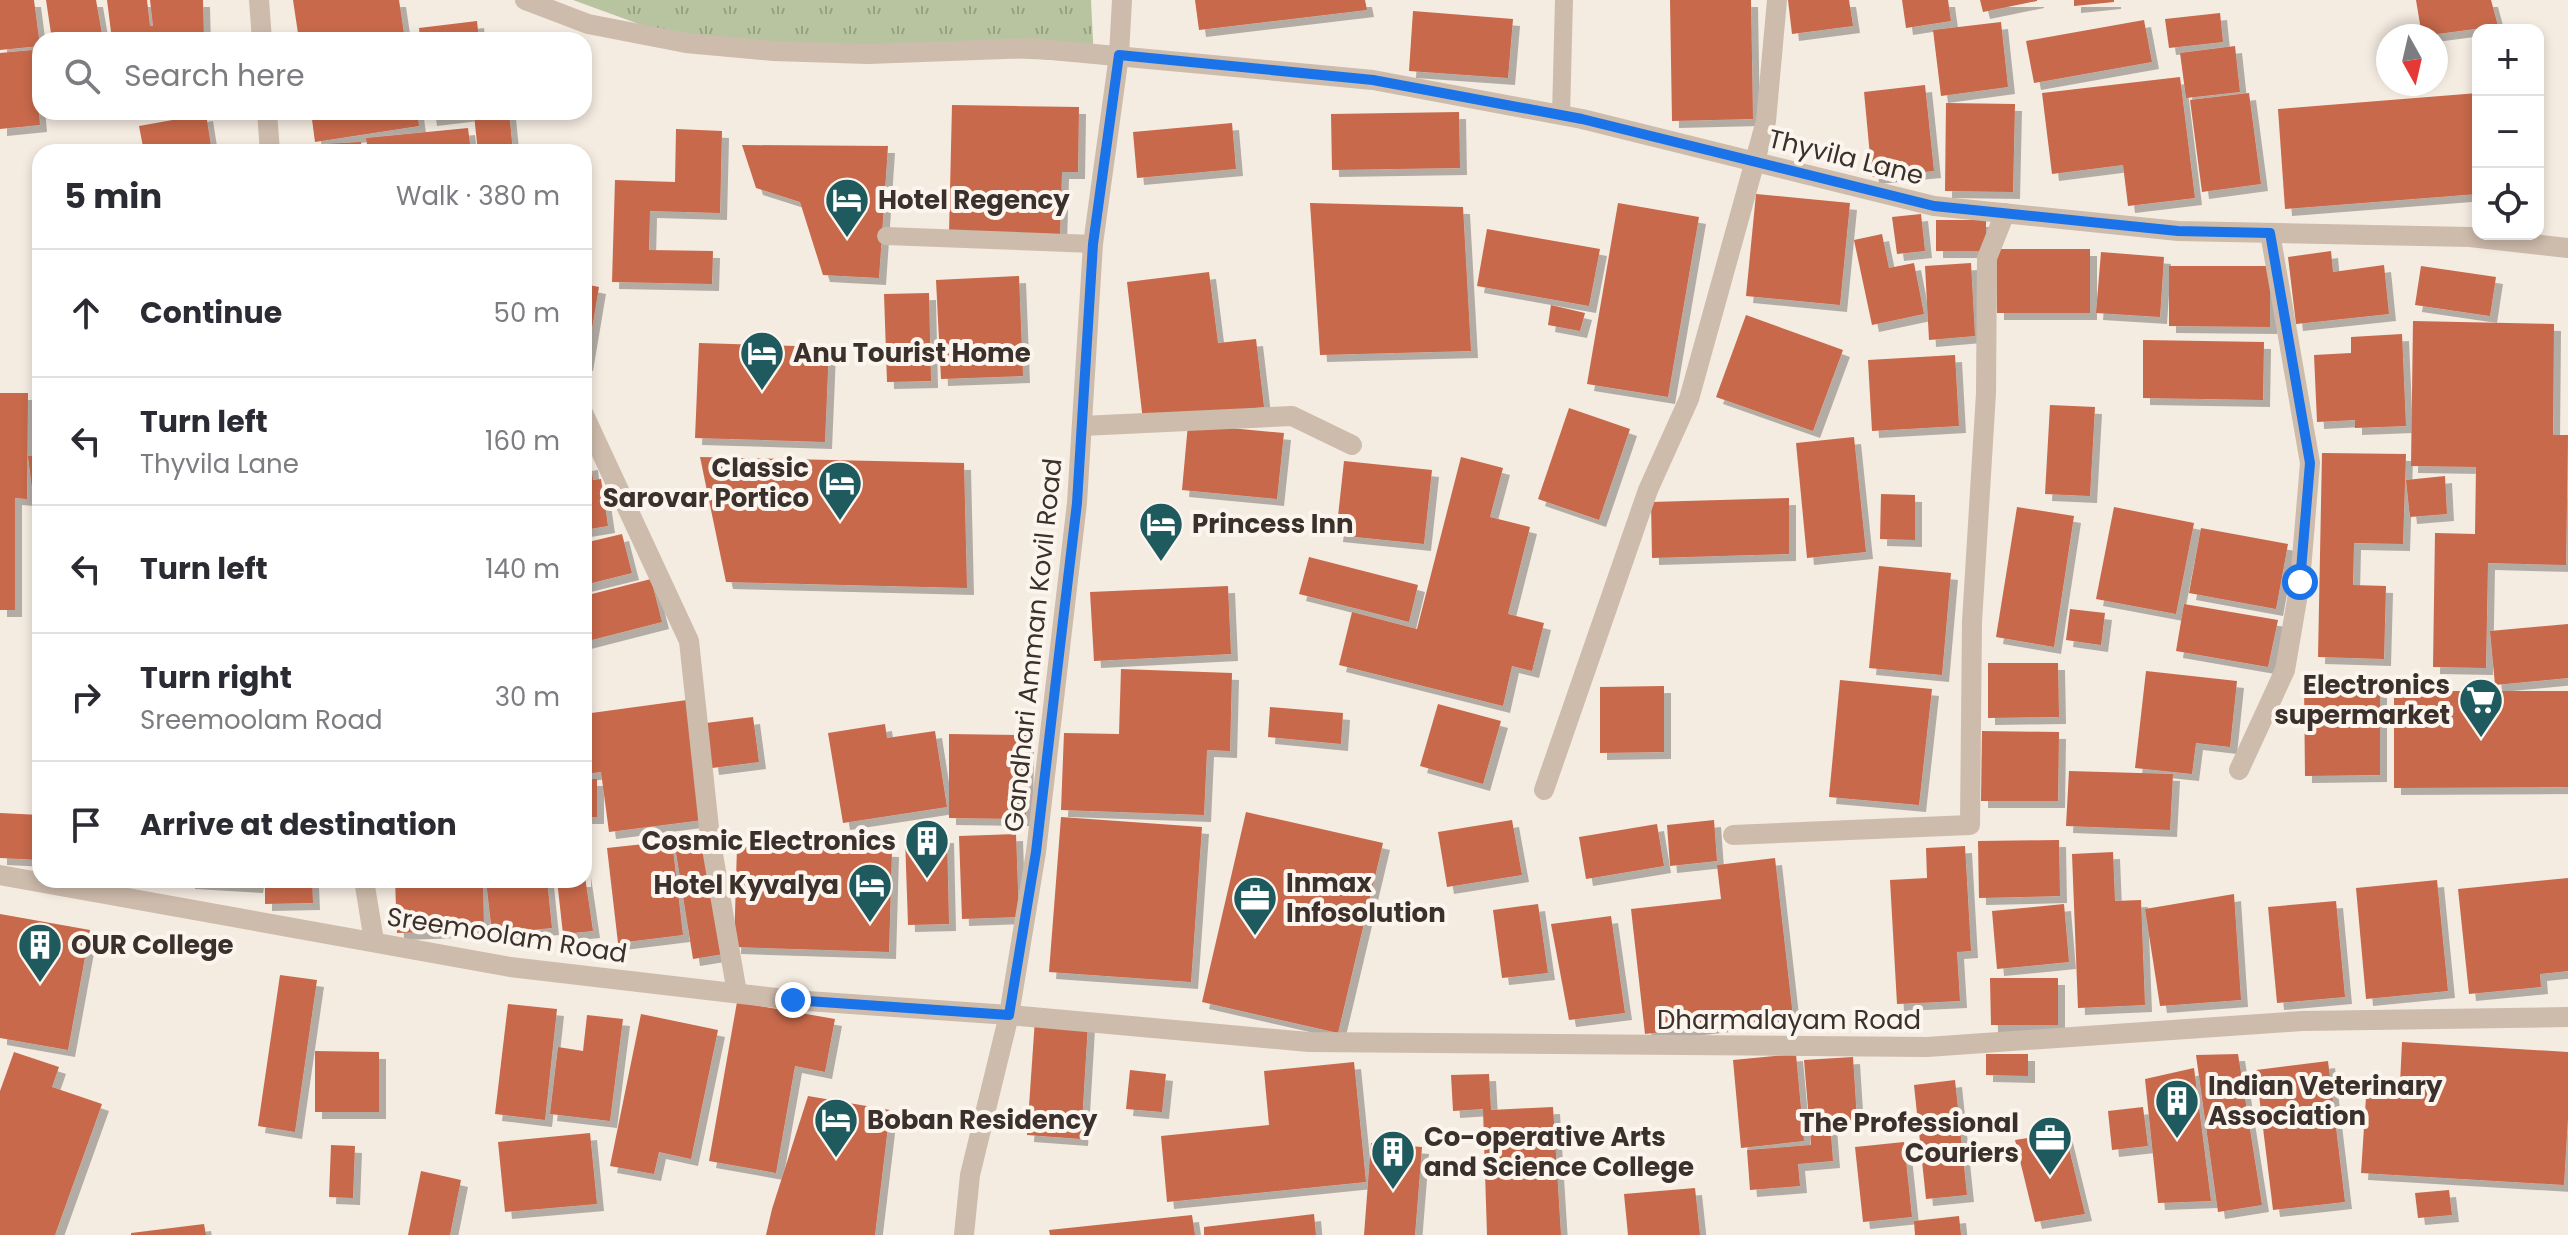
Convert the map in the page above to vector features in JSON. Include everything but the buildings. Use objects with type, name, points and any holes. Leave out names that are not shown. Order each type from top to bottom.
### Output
[{"type":"street","points":[[259,0],[261,32]]},
{"type":"street","name":"Thyvila Lane","points":[[525,0],[588,24],[686,43],[774,51],[868,54],[1030,48],[1373,80],[1561,115],[1934,206],[2178,231],[2470,237],[2568,248]]},
{"type":"street","name":"Gandhari Amman Kovil Road","points":[[964,1235],[970,1175],[1009,1015],[1036,852],[1077,503],[1093,244],[1119,55],[1122,0]]},
{"type":"street","points":[[1544,790],[1648,490],[1689,399],[1766,121],[1777,0]]},
{"type":"street","points":[[268,120],[269,144]]},
{"type":"street","points":[[1733,835],[1970,825],[1972,622],[1986,393],[1987,258],[2005,213]]},
{"type":"street","points":[[2239,770],[2285,670],[2300,582],[2310,463],[2270,233]]},
{"type":"street","points":[[1082,426],[1292,416],[1352,445]]},
{"type":"street","points":[[592,432],[689,641],[710,837],[737,993]]},
{"type":"street","name":"Sreemoolam Road","points":[[0,875],[32,881]]},
{"type":"street","name":"Sreemoolam Road","points":[[74,888],[510,967],[793,1000],[1009,1015]]},
{"type":"street","points":[[365,888],[374,941]]},
{"type":"street","name":"Dharmalayam Road","points":[[1009,1015],[1309,1042],[1927,1047],[2302,1021],[2568,1017]]},
{"type":"lane","points":[[1561,115],[1564,0]]},
{"type":"lane","points":[[886,236],[1093,244]]},
{"type":"green space","points":[[573,0],[1091,0],[1094,62],[691,43]]},
{"type":"place","name":"Hotel Regency","points":[[847,239]]},
{"type":"place","name":"Anu Tourist Home","points":[[762,392]]},
{"type":"place","name":"Classic Sarovar Portico","points":[[840,522]]},
{"type":"place","name":"Princess Inn","points":[[1161,563]]},
{"type":"place","name":"Electronics supermarket","points":[[2481,739]]},
{"type":"place","name":"Cosmic Electronics","points":[[927,880]]},
{"type":"place","name":"Hotel Kyvalya","points":[[870,924]]},
{"type":"place","name":"Inmax Infosolution","points":[[1255,937]]},
{"type":"place","name":"OUR College","points":[[40,984]]},
{"type":"place","name":"Indian Veterinary Association","points":[[2177,1140]]},
{"type":"place","name":"Boban Residency","points":[[836,1159]]},
{"type":"place","name":"The Professional Couriers","points":[[2050,1177]]},
{"type":"place","name":"Co-operative Arts and Science College","points":[[1393,1191]]},
{"type":"route","points":[[793,1000],[1009,1015],[1036,852],[1077,503],[1093,244],[1119,55],[1373,80],[1582,119],[1934,206],[2178,231],[2270,233],[2310,463],[2300,582]]}]
